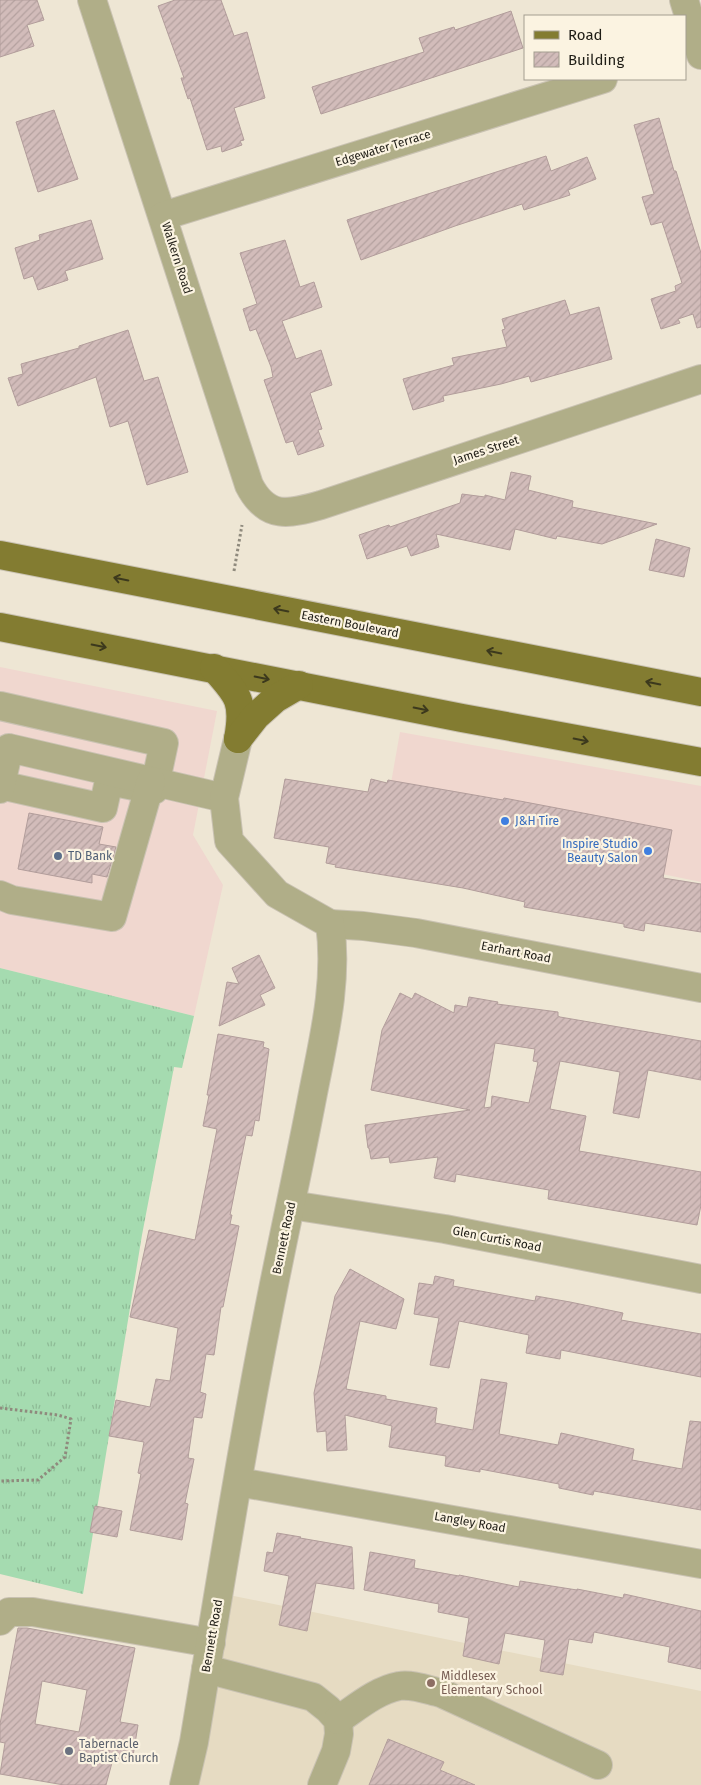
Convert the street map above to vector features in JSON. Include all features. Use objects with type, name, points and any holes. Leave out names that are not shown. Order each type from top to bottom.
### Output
[{"type":"main road","name":"Eastern Boulevard","points":[[0,555],[701,692]]},
{"type":"main road","points":[[0,627],[462,718],[701,762]]},
{"type":"main road","points":[[214,668],[235,692],[242,716],[238,738]]},
{"type":"main road","points":[[238,738],[256,716],[275,699],[299,685]]},
{"type":"street","name":"Walkern Road","points":[[92,0],[164,216],[250,485],[254,495],[270,510]]},
{"type":"street","points":[[684,0],[695,52]]},
{"type":"street","name":"Edgewater Terrace","points":[[164,216],[600,80]]},
{"type":"street","name":"James Street","points":[[270,510],[284,512],[300,511],[314,507],[701,379]]},
{"type":"street","points":[[0,706],[164,743],[154,790],[109,780],[103,808],[0,786],[9,748],[151,781],[224,798]]},
{"type":"street","points":[[238,738],[224,798],[229,841],[277,894],[330,924]]},
{"type":"street","points":[[0,895],[12,900],[112,918],[151,781]]},
{"type":"street","name":"Earhart Road","points":[[330,924],[416,933],[701,988]]},
{"type":"street","name":"Bennett Road","points":[[184,1785],[194,1742],[265,1331],[330,1004],[333,954],[330,924]]},
{"type":"street","name":"Glen Curtis Road","points":[[291,1205],[445,1230],[701,1279]]},
{"type":"street","name":"Langley Road","points":[[238,1482],[701,1564]]},
{"type":"street","points":[[0,1622],[9,1612],[33,1612],[208,1656],[312,1698],[328,1709],[338,1720],[339,1734],[336,1751],[322,1785]]},
{"type":"street","points":[[338,1720],[376,1695],[398,1686],[415,1687],[441,1693],[598,1764]]},
{"type":"path","points":[[234,571],[242,525]]},
{"type":"path","points":[[0,1408],[71,1419],[65,1457],[38,1480],[0,1481]]},
{"type":"shaded area","points":[[0,667],[217,711],[193,835],[223,885],[194,1016],[0,968]]},
{"type":"shaded area","points":[[400,732],[701,786],[701,882],[385,817]]},
{"type":"shaded area","name":"Middlesex Elementary School","points":[[219,1593],[701,1691],[701,1785],[182,1785]]},
{"type":"green space","points":[[0,968],[194,1016],[182,1068],[174,1067],[142,1235],[83,1594],[0,1574]]},
{"type":"building","points":[[0,0],[37,0],[44,20],[27,25],[34,46],[0,57]]},
{"type":"building","points":[[175,0],[221,0],[234,36],[247,32],[265,98],[234,108],[244,140],[240,141],[242,145],[222,152],[221,146],[207,150],[190,98],[188,99],[181,78],[184,78],[158,6]]},
{"type":"building","points":[[511,11],[523,48],[321,114],[312,87],[424,52],[419,38],[454,27],[455,30]]},
{"type":"building","points":[[54,110],[78,179],[38,192],[16,122]]},
{"type":"building","points":[[659,118],[701,253],[701,327],[697,328],[693,314],[678,319],[680,323],[661,329],[651,299],[676,291],[675,286],[682,283],[662,222],[651,225],[642,197],[654,194],[634,125]]},
{"type":"building","points":[[546,156],[551,171],[587,157],[596,179],[568,190],[570,195],[524,210],[522,204],[361,260],[347,220]]},
{"type":"building","points":[[91,220],[103,259],[65,271],[68,280],[38,290],[33,276],[24,279],[15,248],[40,240],[39,235]]},
{"type":"building","points":[[285,240],[300,287],[314,282],[322,307],[282,321],[296,359],[321,350],[332,385],[310,393],[322,429],[318,430],[324,446],[298,455],[293,441],[286,443],[264,380],[273,377],[271,367],[256,329],[250,331],[243,309],[257,304],[240,253]]},
{"type":"building","points":[[565,300],[570,315],[599,307],[612,359],[531,382],[529,376],[443,396],[444,401],[413,410],[403,379],[454,365],[452,358],[507,347],[502,330],[505,329],[502,319]]},
{"type":"building","points":[[128,330],[144,381],[158,377],[188,472],[147,485],[128,421],[110,427],[96,377],[18,406],[8,378],[23,374],[21,364],[79,348],[79,346]]},
{"type":"building","points":[[511,472],[531,476],[528,490],[573,501],[572,507],[657,524],[602,544],[557,536],[556,539],[515,529],[510,550],[436,534],[439,547],[411,556],[407,546],[367,559],[359,535],[389,525],[390,527],[460,503],[462,494],[485,497],[485,495],[505,500]]},
{"type":"building","points":[[656,539],[690,548],[684,577],[649,570]]},
{"type":"building","points":[[285,779],[368,792],[371,779],[387,783],[388,780],[503,800],[504,798],[672,830],[663,878],[701,884],[701,932],[645,923],[644,931],[624,927],[624,924],[524,907],[525,902],[463,888],[335,867],[336,865],[326,863],[329,847],[274,838]]},
{"type":"building","name":"TD Bank","points":[[29,813],[103,827],[99,844],[116,847],[107,877],[92,874],[92,883],[18,869]]},
{"type":"building","points":[[259,955],[275,988],[260,995],[265,1005],[219,1026],[227,982],[239,984],[232,968]]},
{"type":"building","points":[[400,993],[412,999],[415,993],[454,1013],[455,1005],[467,1007],[469,997],[498,1002],[497,1004],[558,1012],[560,1017],[701,1041],[701,1080],[648,1070],[639,1118],[613,1113],[620,1072],[560,1061],[550,1109],[586,1116],[579,1151],[701,1172],[701,1205],[697,1225],[548,1199],[549,1190],[456,1174],[455,1182],[434,1178],[438,1157],[390,1163],[389,1157],[371,1159],[365,1125],[470,1110],[371,1090],[382,1030]],"holes":[[[495,1043],[535,1049],[533,1061],[538,1062],[529,1103],[492,1096],[491,1107],[484,1108]]]},
{"type":"building","points":[[218,1034],[264,1042],[263,1047],[269,1049],[259,1121],[255,1120],[252,1136],[246,1135],[230,1215],[232,1215],[230,1224],[239,1226],[223,1307],[221,1307],[214,1355],[206,1354],[200,1392],[206,1394],[202,1418],[194,1417],[188,1458],[194,1459],[185,1503],[188,1504],[182,1540],[130,1530],[141,1474],[138,1473],[144,1442],[109,1436],[116,1400],[150,1407],[156,1379],[170,1381],[178,1328],[130,1317],[149,1230],[195,1240],[217,1129],[203,1126]]},
{"type":"building","points":[[350,1269],[404,1299],[396,1329],[360,1321],[346,1389],[386,1396],[386,1399],[437,1408],[435,1423],[473,1430],[481,1379],[507,1383],[499,1434],[558,1445],[561,1433],[634,1449],[632,1460],[682,1469],[690,1421],[701,1422],[701,1510],[594,1491],[593,1495],[559,1488],[559,1484],[480,1469],[480,1472],[445,1466],[446,1456],[389,1447],[392,1426],[345,1415],[347,1450],[327,1451],[326,1431],[317,1432],[314,1393],[335,1296]]},
{"type":"building","points":[[435,1276],[454,1280],[453,1286],[535,1301],[536,1296],[570,1302],[623,1313],[621,1320],[701,1334],[701,1377],[561,1350],[560,1359],[526,1353],[529,1335],[459,1321],[449,1368],[430,1365],[439,1318],[414,1314],[419,1283],[433,1285]]},
{"type":"building","points":[[95,1506],[122,1511],[117,1537],[90,1532]]},
{"type":"building","points":[[277,1533],[352,1547],[354,1589],[316,1583],[307,1631],[279,1625],[289,1576],[264,1571],[267,1552],[273,1553]]},
{"type":"building","points":[[370,1552],[415,1560],[414,1568],[519,1587],[520,1581],[623,1598],[624,1594],[701,1611],[701,1669],[668,1662],[670,1647],[594,1632],[592,1643],[569,1639],[563,1675],[540,1671],[545,1640],[505,1633],[499,1664],[463,1656],[469,1618],[438,1612],[439,1604],[364,1590]]},
{"type":"building","points":[[18,1628],[27,1628],[135,1648],[120,1722],[138,1725],[132,1762],[113,1759],[106,1785],[64,1785],[0,1774],[5,1743],[0,1742],[0,1724]],"holes":[[[42,1681],[87,1690],[79,1732],[35,1724]]]},
{"type":"building","points":[[388,1739],[444,1762],[440,1770],[475,1785],[369,1785]]},
{"type":"place","name":"J&H Tire","points":[[505,821]]},
{"type":"place","name":"Inspire Studio Beauty Salon","points":[[648,851]]},
{"type":"place","name":"TD Bank","points":[[58,856]]},
{"type":"place","name":"Middlesex Elementary School","points":[[431,1683]]},
{"type":"place","name":"Tabernacle Baptist Church","points":[[69,1751]]}]
